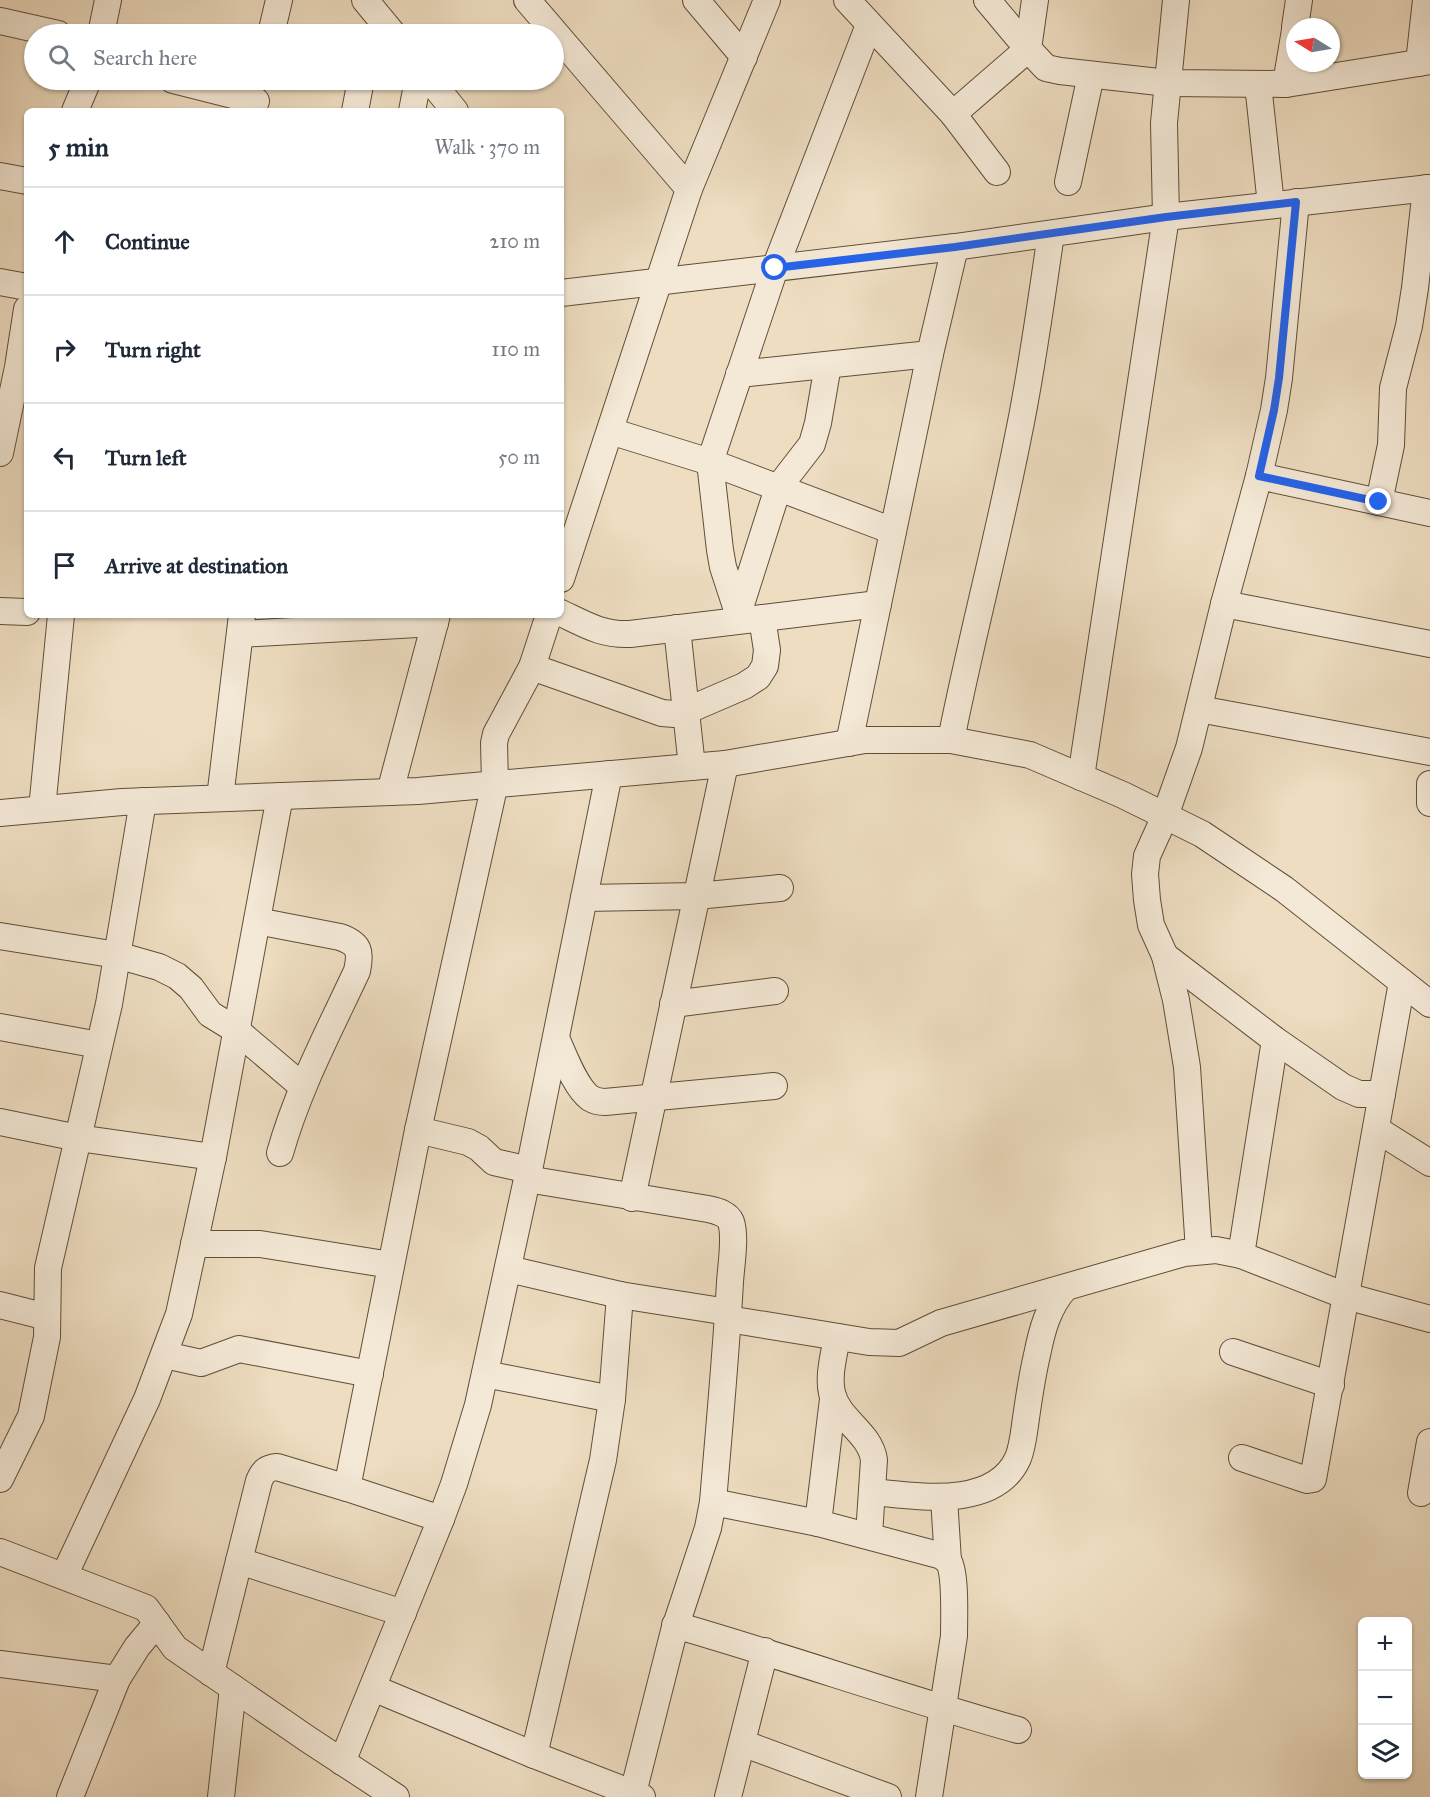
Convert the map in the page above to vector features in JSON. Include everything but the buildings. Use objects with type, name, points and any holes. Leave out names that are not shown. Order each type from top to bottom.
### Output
[{"type":"street","points":[[103,24],[108,0]]},
{"type":"street","points":[[273,24],[279,0]]},
{"type":"street","points":[[527,0],[548,24]]},
{"type":"street","points":[[696,0],[744,57]]},
{"type":"street","points":[[564,570],[689,189],[767,0]]},
{"type":"street","points":[[847,0],[953,114],[998,172]]},
{"type":"street","points":[[987,0],[1028,50],[1050,70],[1168,83],[1258,84],[1286,84],[1425,62],[1426,0]]},
{"type":"street","points":[[953,114],[1028,50],[1035,0]]},
{"type":"street","points":[[1081,777],[1166,217],[1164,123],[1176,0]]},
{"type":"street","points":[[1296,18],[1299,0]]},
{"type":"street","points":[[368,24],[369,5]]},
{"type":"street","points":[[369,5],[385,24]]},
{"type":"street","points":[[0,21],[24,26]]},
{"type":"street","points":[[532,667],[662,713],[674,714],[744,686],[758,677],[765,666],[766,650],[745,617],[721,558],[710,462],[775,268],[869,25]]},
{"type":"street","points":[[564,43],[689,189]]},
{"type":"street","points":[[1286,84],[1288,72]]},
{"type":"street","points":[[1068,182],[1091,75]]},
{"type":"street","points":[[1199,1251],[1187,1067],[1176,1000],[1165,956],[1151,924],[1145,874],[1147,856],[1180,774],[1199,709],[1224,604],[1259,476],[1279,378],[1284,204],[1258,84]]},
{"type":"street","points":[[76,108],[84,90]]},
{"type":"street","points":[[222,90],[257,97]]},
{"type":"street","points":[[356,108],[359,90]]},
{"type":"street","points":[[413,108],[416,90]]},
{"type":"street","points":[[438,90],[453,108]]},
{"type":"street","points":[[0,176],[24,180]]},
{"type":"street","points":[[564,294],[955,247],[1166,217],[1428,188],[1409,326],[1393,388],[1391,445],[1379,502]]},
{"type":"street","points":[[951,740],[1018,437],[1051,234]]},
{"type":"street","points":[[849,743],[930,354],[955,247]]},
{"type":"street","points":[[0,282],[24,286]]},
{"type":"street","points":[[0,453],[8,375],[24,319]]},
{"type":"street","points":[[739,374],[930,354]]},
{"type":"street","points":[[745,617],[778,488],[812,444],[828,365]]},
{"type":"street","points":[[610,431],[710,462],[893,531]]},
{"type":"street","points":[[1259,476],[1430,513]]},
{"type":"street","points":[[564,614],[598,631],[614,634],[677,628],[745,617],[878,604]]},
{"type":"street","points":[[1224,604],[1430,644]]},
{"type":"street","points":[[0,611],[24,612]]},
{"type":"street","points":[[42,809],[61,618]]},
{"type":"street","points":[[347,1488],[418,1130],[495,783],[494,743],[496,734],[532,667],[548,618]]},
{"type":"street","points":[[220,798],[241,624],[436,619],[390,792]]},
{"type":"street","points":[[677,628],[692,767]]},
{"type":"street","points":[[1199,709],[1419,750],[1430,735]]},
{"type":"street","points":[[0,813],[142,801],[390,792],[725,764],[866,740],[951,740],[1030,756],[1081,777],[1202,834],[1284,890],[1430,1004]]},
{"type":"street","points":[[632,1198],[725,764]]},
{"type":"street","points":[[342,1762],[441,1519],[478,1405],[528,1175],[609,774]]},
{"type":"street","points":[[1430,784],[1430,803]]},
{"type":"street","points":[[64,1576],[128,1442],[165,1355],[179,1314],[213,1157],[280,796]]},
{"type":"street","points":[[0,1479],[31,1416],[47,1337],[48,1268],[109,1004],[142,801]]},
{"type":"street","points":[[584,898],[697,896],[780,888]]},
{"type":"street","points":[[257,921],[350,940],[359,953],[357,971],[302,1086],[280,1153]]},
{"type":"street","points":[[0,936],[117,955],[159,967],[177,976],[191,988],[210,1014],[236,1030],[302,1086]]},
{"type":"street","points":[[1165,956],[1275,1040],[1351,1091],[1359,1094],[1382,1094]]},
{"type":"street","points":[[1242,1458],[1307,1480],[1314,1479],[1402,982]]},
{"type":"street","points":[[673,1004],[775,991]]},
{"type":"street","points":[[0,1027],[99,1045]]},
{"type":"street","points":[[556,1038],[581,1089],[596,1101],[774,1086]]},
{"type":"street","points":[[1241,1256],[1275,1040]]},
{"type":"street","points":[[0,1122],[78,1138],[213,1157]]},
{"type":"street","points":[[1376,1129],[1430,1163]]},
{"type":"street","points":[[372,1688],[637,1795],[675,1624],[708,1528],[713,1502],[728,1315],[733,1236],[731,1222],[726,1216],[708,1209],[632,1198],[528,1175],[494,1162],[468,1142],[418,1130]]},
{"type":"street","points":[[194,1244],[260,1244],[391,1265]]},
{"type":"street","points":[[508,1269],[620,1295],[837,1337],[869,1342],[899,1343],[940,1323],[1184,1253],[1216,1250],[1241,1256],[1347,1296],[1430,1319]]},
{"type":"street","points":[[872,1492],[944,1498],[974,1493],[1005,1478],[1019,1456],[1041,1331],[1051,1306],[1065,1288]]},
{"type":"street","points":[[534,1755],[603,1460],[612,1399],[620,1295]]},
{"type":"street","points":[[0,1305],[47,1317]]},
{"type":"street","points":[[818,1523],[833,1399],[830,1380],[837,1337]]},
{"type":"street","points":[[165,1355],[201,1363],[239,1349],[370,1374]]},
{"type":"street","points":[[1233,1352],[1331,1385]]},
{"type":"street","points":[[485,1374],[612,1399]]},
{"type":"street","points":[[833,1399],[873,1450],[869,1535]]},
{"type":"street","points":[[1421,1493],[1430,1442]]},
{"type":"street","points":[[211,1673],[259,1481],[265,1470],[277,1467],[441,1519]]},
{"type":"street","points":[[929,1797],[954,1636],[954,1604],[948,1561],[944,1498]]},
{"type":"street","points":[[713,1502],[869,1535],[942,1556],[948,1561]]},
{"type":"street","points":[[0,1552],[146,1608],[175,1648],[396,1797]]},
{"type":"street","points":[[239,1561],[403,1613]]},
{"type":"street","points":[[70,1797],[117,1679],[137,1647],[157,1623]]},
{"type":"street","points":[[675,1624],[942,1709],[1018,1730]]},
{"type":"street","points":[[728,1797],[765,1651]]},
{"type":"street","points":[[0,1664],[117,1679]]},
{"type":"street","points":[[222,1797],[233,1688]]},
{"type":"street","points":[[742,1743],[888,1797]]},
{"type":"route","points":[[775,268],[1296,202],[1279,378],[1259,476],[1379,502]]}]
